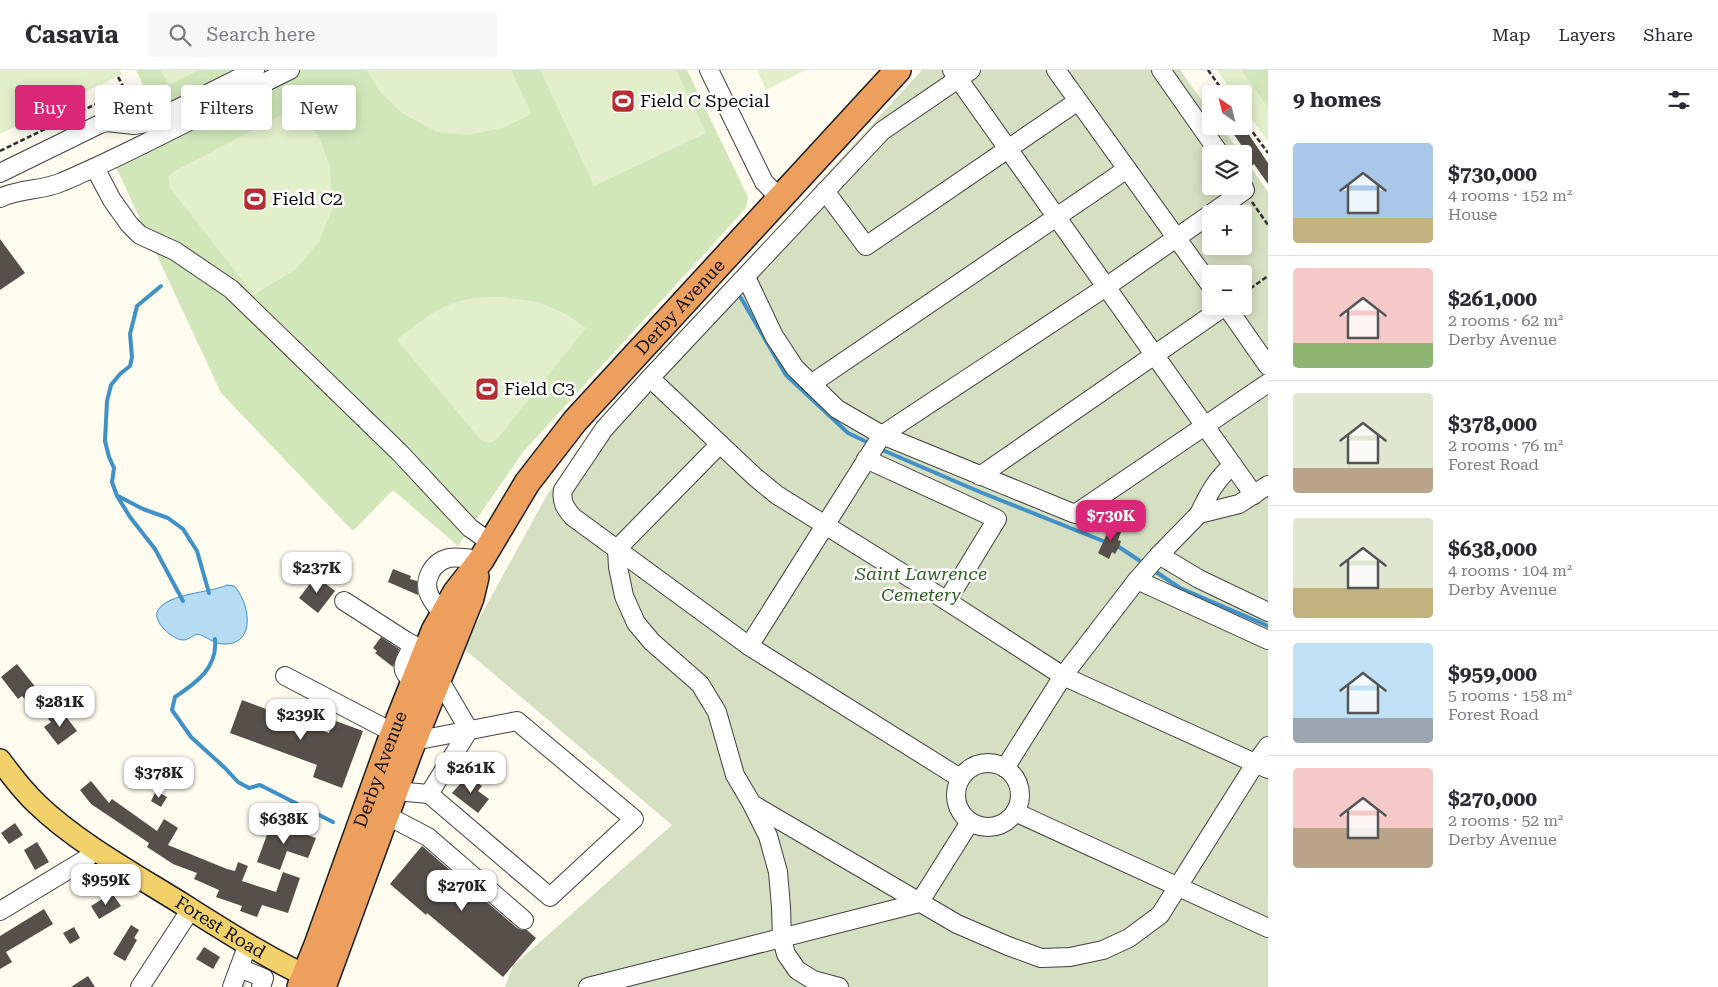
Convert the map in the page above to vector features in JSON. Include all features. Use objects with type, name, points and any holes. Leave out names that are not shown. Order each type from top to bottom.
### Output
[{"type":"highway","name":"Derby Avenue","points":[[317,984],[395,791],[419,648],[434,631],[456,592],[486,551],[527,483],[575,421],[898,70]]},
{"type":"highway","name":"Derby Avenue","points":[[317,984],[404,737],[439,679],[471,598],[486,551]]},
{"type":"main road","name":"Forest Road","points":[[0,760],[36,803],[69,830],[191,909],[317,984]]},
{"type":"street","points":[[171,112],[255,70]]},
{"type":"street","points":[[0,198],[18,191],[59,184],[95,168],[290,70]]},
{"type":"street","points":[[710,70],[764,182],[780,198]]},
{"type":"street","points":[[1056,70],[1202,274]]},
{"type":"street","points":[[1161,70],[1214,145]]},
{"type":"street","points":[[960,778],[749,646],[569,513],[565,509],[562,499],[563,490],[604,429],[650,378],[882,131],[960,73],[1008,148],[1233,465],[1261,490],[1239,504],[1199,514]]},
{"type":"street","points":[[825,191],[866,246],[1078,101]]},
{"type":"street","points":[[18,191],[4,171],[95,126]]},
{"type":"street","points":[[95,168],[112,200],[129,224],[140,235],[175,252],[231,290],[400,453],[470,528],[486,551],[450,557],[438,563],[430,572],[427,586],[430,597],[444,614]]},
{"type":"street","points":[[811,384],[1127,168]]},
{"type":"street","points":[[749,646],[874,447],[1176,238],[1234,195]]},
{"type":"street","points":[[746,277],[774,336],[795,368],[874,447],[998,519],[947,601]]},
{"type":"street","points":[[980,476],[1212,315]]},
{"type":"street","points":[[1231,315],[1268,366]]},
{"type":"street","points":[[650,378],[777,495],[824,525],[1063,676],[1262,766]]},
{"type":"street","points":[[874,447],[980,476],[1075,514],[1268,383]]},
{"type":"street","points":[[616,549],[720,444]]},
{"type":"street","points":[[1005,768],[1063,676],[1137,580],[1199,514],[1210,490],[1233,465]]},
{"type":"street","points":[[616,549],[624,596],[636,623],[652,642],[700,684],[717,712],[735,775],[768,836],[778,872],[782,939],[786,954],[797,970],[814,980],[839,987]]},
{"type":"street","points":[[1159,555],[1199,579],[1268,612]]},
{"type":"street","points":[[1137,580],[1268,640]]},
{"type":"street","points":[[344,601],[419,648]]},
{"type":"street","points":[[285,676],[404,737],[469,730],[517,720],[634,819],[550,897],[429,794],[395,791]]},
{"type":"street","points":[[439,679],[469,730]]},
{"type":"street","points":[[429,794],[469,730]]},
{"type":"street","points":[[752,804],[957,924],[1041,958],[1070,957],[1103,950],[1128,938],[1160,915],[1262,766],[1268,746]]},
{"type":"street","points":[[991,763],[1005,768],[1015,779],[1020,793],[1019,803],[1015,812],[1008,820],[994,826],[979,826],[970,822],[963,816],[956,802],[956,787],[960,778],[967,770],[976,765],[991,763]]},
{"type":"street","points":[[1015,812],[1268,928]]},
{"type":"street","points":[[386,815],[428,837],[524,920]]},
{"type":"street","points":[[588,987],[919,903],[970,822]]},
{"type":"street","points":[[0,910],[86,858],[96,849]]},
{"type":"street","points":[[140,987],[191,909]]},
{"type":"street","points":[[248,944],[236,981],[264,978],[261,987]]},
{"type":"path","points":[[1208,70],[1219,85]]},
{"type":"path","points":[[118,76],[122,85]]},
{"type":"path","points":[[0,151],[95,104]]},
{"type":"path","points":[[1252,131],[1268,153]]},
{"type":"path","points":[[1249,195],[1268,225]]},
{"type":"path","points":[[1252,287],[1268,276]]},
{"type":"green space","points":[[0,70],[120,70],[122,74],[100,85],[95,85],[95,87],[85,92],[85,85],[15,85],[15,127],[0,134]]},
{"type":"green space","points":[[136,70],[687,70],[748,197],[746,208],[523,452],[458,546],[393,490],[353,531],[221,393],[114,163],[169,138],[165,130],[171,130],[171,85],[143,85]]},
{"type":"green space","points":[[161,70],[199,70],[169,85]]},
{"type":"green space","points":[[366,70],[511,70],[532,114],[505,127],[469,135],[437,132],[402,113],[381,93]]},
{"type":"green space","name":"Field C Special","points":[[540,70],[676,70],[706,133],[594,186]]},
{"type":"green space","points":[[757,70],[806,70],[766,90]]},
{"type":"green space","name":"Saint Lawrence Cemetery","points":[[922,70],[1180,70],[1202,101],[1202,135],[1227,135],[1235,145],[1202,145],[1202,195],[1252,195],[1252,169],[1268,192],[1268,987],[505,987],[513,966],[672,825],[463,648],[547,495],[592,431]]},
{"type":"green space","points":[[1217,70],[1241,70],[1252,85],[1228,85]]},
{"type":"green space","points":[[1241,70],[1268,70],[1268,108],[1252,85]]},
{"type":"green space","points":[[1252,85],[1268,108],[1268,142],[1252,119]]},
{"type":"green space","name":"Field C2","points":[[282,115],[282,130],[313,130],[319,136],[330,167],[332,210],[319,242],[296,269],[254,295],[170,188],[168,177],[173,172],[253,130],[272,130],[272,120]]},
{"type":"green space","name":"Field C3","points":[[503,297],[538,302],[564,313],[586,328],[498,438],[488,443],[479,438],[397,340],[423,319],[453,303],[475,298]]},
{"type":"water","points":[[227,585],[234,586],[243,601],[246,611],[246,629],[242,637],[236,642],[221,644],[197,634],[183,640],[174,637],[160,624],[157,614],[163,604],[180,597]]},
{"type":"building","points":[[1234,135],[1249,135],[1268,163],[1268,184],[1254,164],[1252,166],[1252,145],[1241,145]]},
{"type":"building","points":[[0,239],[25,273],[0,290]]},
{"type":"building","points":[[1111,525],[1122,530],[1118,540],[1121,541],[1119,547],[1115,554],[1112,552],[1109,559],[1098,553]]},
{"type":"building","points":[[393,569],[411,576],[410,579],[417,581],[418,595],[388,582]]},
{"type":"building","points":[[316,576],[335,591],[318,613],[299,598]]},
{"type":"building","points":[[381,637],[399,649],[393,667],[375,653],[377,651],[373,648]]},
{"type":"building","points":[[17,664],[41,694],[29,704],[22,696],[18,699],[1,677]]},
{"type":"building","points":[[242,700],[329,733],[333,720],[363,731],[342,788],[313,777],[317,765],[230,733]]},
{"type":"building","points":[[61,710],[77,731],[58,745],[44,727],[51,722],[48,719]]},
{"type":"building","points":[[468,775],[482,786],[478,791],[489,799],[478,813],[452,793]]},
{"type":"building","points":[[91,781],[109,803],[112,799],[157,831],[164,819],[178,828],[168,845],[227,869],[235,871],[238,862],[248,866],[242,881],[276,892],[283,872],[300,878],[288,913],[262,905],[257,917],[240,911],[242,906],[216,897],[219,890],[194,879],[197,873],[173,864],[147,847],[149,843],[91,804],[80,790]]},
{"type":"building","points":[[156,791],[167,797],[161,807],[151,801]]},
{"type":"building","points":[[270,822],[316,838],[308,858],[287,851],[280,870],[257,862]]},
{"type":"building","points":[[15,823],[23,835],[9,844],[1,833]]},
{"type":"building","points":[[37,842],[49,862],[35,870],[24,850]]},
{"type":"building","points":[[422,846],[517,928],[527,930],[536,938],[503,977],[390,884]]},
{"type":"building","points":[[112,893],[121,906],[99,919],[91,906]]},
{"type":"building","points":[[44,909],[53,924],[6,952],[12,962],[0,969],[0,936]]},
{"type":"building","points":[[131,925],[139,930],[134,938],[137,940],[125,961],[113,954]]},
{"type":"building","points":[[74,927],[80,938],[70,944],[63,933]]},
{"type":"building","points":[[204,947],[220,957],[213,969],[196,959]]},
{"type":"building","points":[[88,976],[95,987],[71,987]]},
{"type":"waterway","points":[[161,286],[137,306],[130,334],[132,357],[130,366],[111,385],[107,401],[105,441],[114,468],[112,482],[117,496],[130,517],[155,549],[183,601]]},
{"type":"waterway","points":[[741,298],[786,375],[848,433],[871,444]]},
{"type":"waterway","points":[[880,449],[980,492],[1103,541]]},
{"type":"waterway","points":[[118,496],[143,509],[168,518],[183,529],[197,551],[209,593]]},
{"type":"waterway","points":[[1119,547],[1143,563]]},
{"type":"waterway","points":[[1153,570],[1180,588],[1268,626]]},
{"type":"waterway","points":[[215,639],[215,649],[209,666],[198,680],[175,697],[172,710],[191,737],[238,782],[249,788],[260,785],[333,822]]},
{"type":"tunnel","points":[[237,984],[245,987]]},
{"type":"place","name":"Field C Special","points":[[623,101]]},
{"type":"place","name":"Field C2","points":[[255,199]]},
{"type":"place","name":"Field C3","points":[[487,389]]}]
